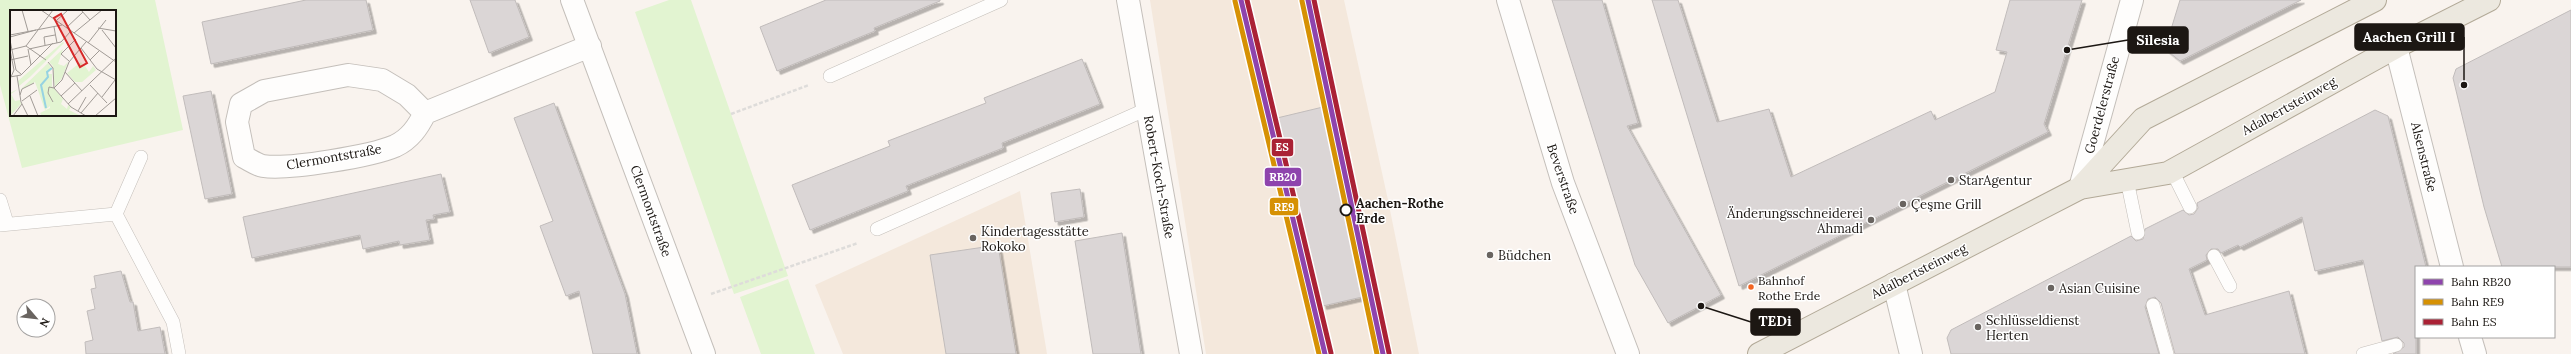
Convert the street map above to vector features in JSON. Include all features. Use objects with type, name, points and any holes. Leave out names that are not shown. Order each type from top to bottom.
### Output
[{"type":"main road","name":"Adalbertsteinweg","points":[[2080,188],[2143,119],[2376,0]]},
{"type":"main road","name":"Adalbertsteinweg","points":[[1760,354],[2080,188],[2172,171],[2396,47],[2489,0]]},
{"type":"street","name":"Clermontstraße","points":[[572,0],[704,354]]},
{"type":"street","name":"Robert-Koch-Straße","points":[[1128,0],[1191,354]]},
{"type":"street","name":"Beverstraße","points":[[1508,0],[1563,183],[1628,354]]},
{"type":"street","name":"Goerdelerstraße","points":[[2080,188],[2132,0]]},
{"type":"street","points":[[425,113],[590,46]]},
{"type":"street","name":"Alsenstraße","points":[[2396,47],[2452,266]]},
{"type":"street","name":"Clermontstraße","points":[[348,75],[382,80],[407,95],[425,113],[417,130],[396,146],[360,155],[284,168],[262,166],[244,157],[237,122],[241,104],[264,91],[348,75]]},
{"type":"street","points":[[1894,284],[1911,354]]},
{"type":"street","points":[[2470,338],[2475,354]]},
{"type":"lane","points":[[830,76],[1001,0]]},
{"type":"lane","points":[[877,229],[1147,109]]},
{"type":"lane","points":[[116,214],[141,157]]},
{"type":"lane","points":[[2172,171],[2190,207]]},
{"type":"lane","points":[[2127,180],[2138,233]]},
{"type":"lane","points":[[0,200],[3,224],[116,214]]},
{"type":"lane","points":[[116,214],[173,322],[179,354]]},
{"type":"lane","points":[[2214,256],[2230,286]]},
{"type":"lane","points":[[2153,305],[2166,354]]},
{"type":"lane","points":[[2363,354],[2396,345]]},
{"type":"path","points":[[731,114],[804,86]]},
{"type":"path","points":[[731,287],[847,247]]},
{"type":"shaded area","points":[[1150,0],[1344,0],[1388,200],[1419,354],[1206,354]]},
{"type":"shaded area","name":"Kindertagesstätte Rokoko","points":[[1020,191],[1047,354],[843,354],[815,285]]},
{"type":"green space","points":[[0,0],[155,0],[183,130],[22,168],[0,85]]},
{"type":"green space","points":[[669,0],[691,0],[788,276],[734,294],[635,12]]},
{"type":"green space","points":[[788,279],[815,354],[761,354],[740,297]]},
{"type":"building","points":[[306,0],[366,0],[373,30],[211,64],[202,22]]},
{"type":"building","points":[[470,0],[515,0],[529,37],[489,53]]},
{"type":"building","points":[[826,0],[940,1],[874,28],[875,31],[777,71],[760,27]]},
{"type":"building","points":[[1552,0],[1602,0],[1638,123],[1627,126],[1721,295],[1668,323],[1635,265]]},
{"type":"building","points":[[1652,0],[1678,0],[1717,122],[1769,109],[1791,177],[1931,111],[1935,120],[1995,92],[2007,52],[1996,50],[2010,0],[2082,0],[2044,124],[2048,132],[1739,286]]},
{"type":"building","points":[[2180,0],[2301,0],[2180,61],[2165,49]]},
{"type":"building","points":[[2571,10],[2571,267],[2502,266],[2484,207],[2453,78],[2456,69]]},
{"type":"building","points":[[1082,59],[1100,104],[1002,143],[1003,148],[906,186],[908,191],[810,230],[792,185],[890,146],[888,141],[986,103],[984,98]]},
{"type":"building","points":[[211,91],[232,194],[205,199],[183,96]]},
{"type":"building","points":[[554,103],[625,294],[637,354],[593,354],[579,291],[566,296],[540,226],[553,221],[514,118]]},
{"type":"building","points":[[1323,107],[1362,297],[1323,306],[1277,118]]},
{"type":"building","points":[[2375,110],[2388,116],[2426,266],[2415,266],[2416,354],[2393,354],[2404,347],[2404,343],[2398,337],[2382,341],[2363,260],[2315,271],[2302,217],[2240,247],[2238,245],[2221,253],[2218,249],[2211,249],[2206,255],[2207,260],[2189,269],[2205,315],[2289,291],[2305,354],[2175,354],[2161,303],[2155,297],[2148,299],[2145,307],[2159,354],[1951,354],[1947,338],[1951,330],[2131,236],[2136,241],[2143,239],[2145,229],[2183,210],[2189,215],[2194,214],[2198,208],[2197,203]]},
{"type":"building","points":[[441,174],[450,212],[433,215],[434,219],[426,220],[430,240],[400,245],[399,241],[363,249],[360,235],[252,258],[243,217]]},
{"type":"building","points":[[1080,189],[1084,217],[1055,222],[1051,193]]},
{"type":"building","points":[[1122,233],[1141,354],[1093,354],[1075,241]]},
{"type":"building","points":[[998,245],[1016,354],[946,354],[930,255]]},
{"type":"building","points":[[121,271],[130,302],[133,302],[138,331],[160,327],[165,354],[86,354],[85,342],[93,340],[87,311],[95,309],[91,289],[96,288],[94,276]]},
{"type":"rail line","name":"RB20","points":[[1241,0],[1325,354]]},
{"type":"rail line","name":"ES","points":[[1247,0],[1331,353]]},
{"type":"rail line","name":"RB20","points":[[1308,0],[1383,354]]},
{"type":"rail line","name":"ES","points":[[1314,0],[1389,353]]},
{"type":"rail line","name":"RE9","points":[[1235,1],[1319,354]]},
{"type":"rail line","name":"RE9","points":[[1302,1],[1377,354]]},
{"type":"place","name":"Silesia","points":[[2067,50]]},
{"type":"place","name":"Aachen Grill I","points":[[2464,85]]},
{"type":"place","name":"StarAgentur","points":[[1951,180]]},
{"type":"place","name":"Çeşme Grill","points":[[1903,204]]},
{"type":"place","name":"Aachen-Rothe Erde","points":[[1346,210]]},
{"type":"place","name":"Änderungsschneiderei Ahmadi","points":[[1871,220]]},
{"type":"place","name":"Kindertagesstätte Rokoko","points":[[973,238]]},
{"type":"place","name":"Büdchen","points":[[1490,255]]},
{"type":"place","name":"Bahnhof Rothe Erde","points":[[1751,287]]},
{"type":"place","name":"Asian Cuisine","points":[[2051,288]]},
{"type":"place","name":"TEDi","points":[[1701,306]]},
{"type":"place","name":"Schlüsseldienst Herten","points":[[1978,327]]}]
